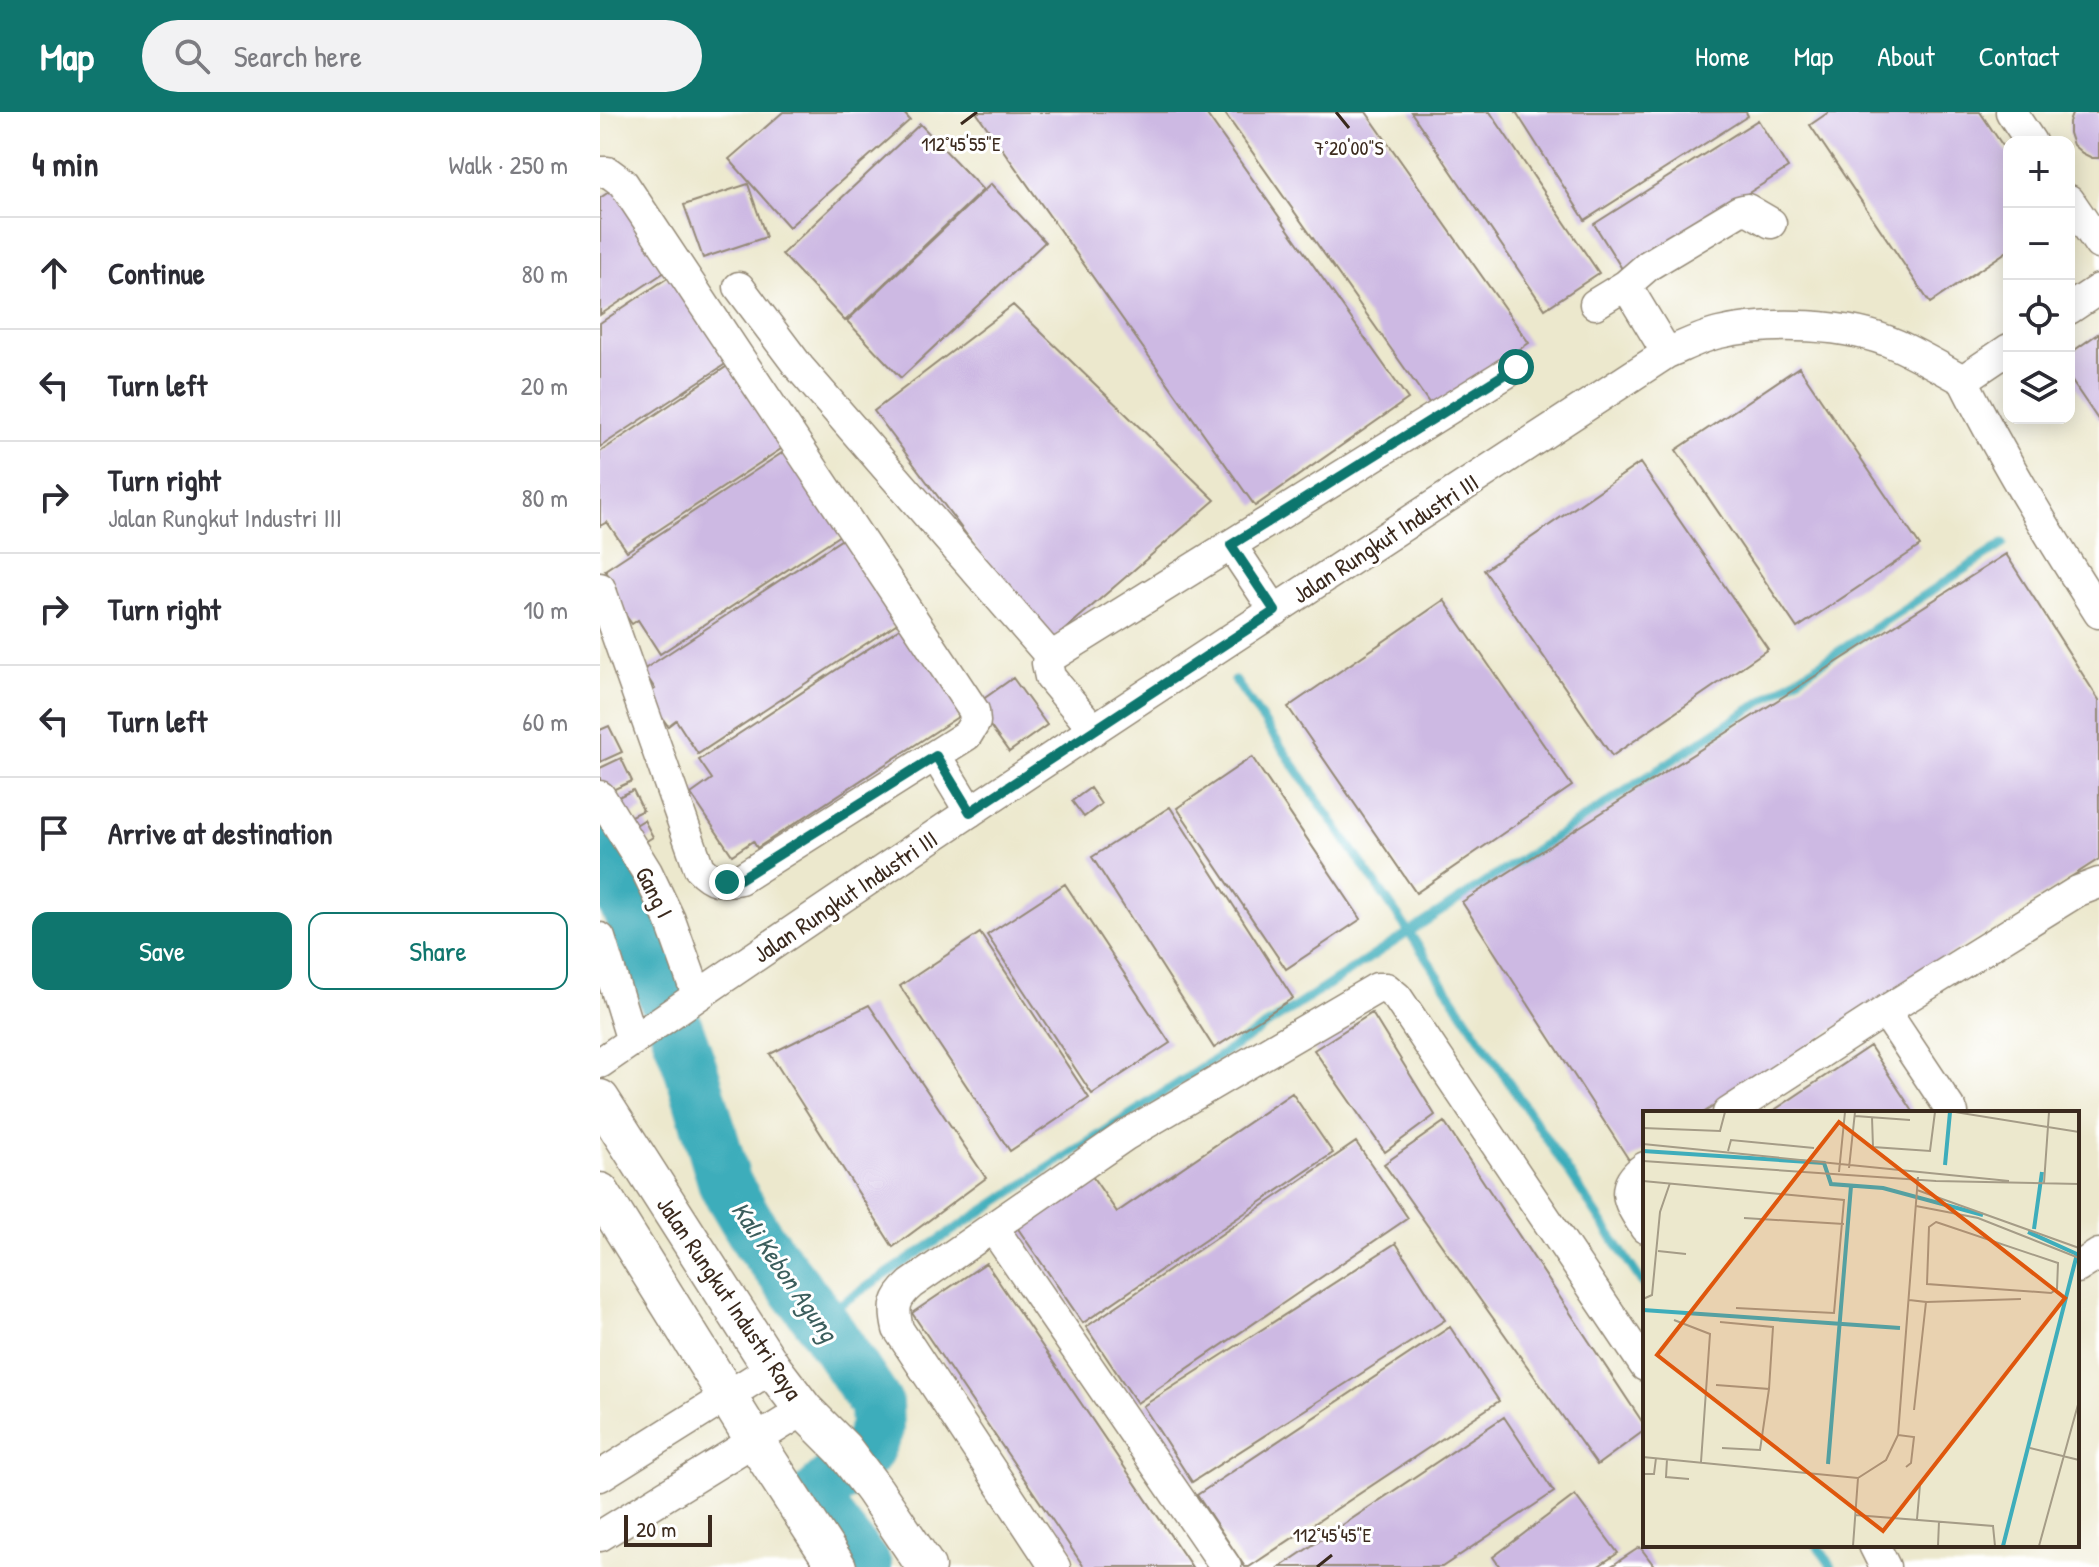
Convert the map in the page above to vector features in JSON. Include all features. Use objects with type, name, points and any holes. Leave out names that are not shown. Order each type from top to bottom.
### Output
[{"type":"main road","name":"Jalan Rungkut Industri Raya","points":[[600,1099],[772,1368],[804,1410],[843,1449],[926,1567]]},
{"type":"main road","name":"Jalan Rungkut Industri Raya","points":[[600,1192],[837,1567]]},
{"type":"street","points":[[2011,112],[2027,136]]},
{"type":"street","points":[[600,172],[608,172],[623,183],[974,711],[975,722],[967,735],[936,756],[740,879],[717,882],[699,868],[600,588]]},
{"type":"street","points":[[2074,208],[2099,244]]},
{"type":"street","points":[[1595,304],[1626,285],[1649,265],[1739,211],[1747,209],[1771,223]]},
{"type":"street","points":[[1626,285],[1667,353]]},
{"type":"street","points":[[739,287],[799,367],[1051,657]]},
{"type":"street","points":[[2075,305],[2099,289]]},
{"type":"street","name":"Jalan Rungkut Industri III","points":[[600,1063],[970,812],[1667,353],[1717,333],[1753,327],[1805,326],[1854,332],[1894,343],[1963,380]]},
{"type":"street","points":[[2005,352],[1963,380],[2043,525],[2099,613]]},
{"type":"street","points":[[1094,730],[1050,677],[1047,663],[1051,657],[1516,367]]},
{"type":"street","points":[[1231,545],[1275,611]]},
{"type":"street","points":[[936,756],[970,812]]},
{"type":"street","name":"Gang I","points":[[600,796],[647,872],[670,920],[690,1000]]},
{"type":"street","points":[[1731,1111],[2078,891],[2099,883]]},
{"type":"street","points":[[600,938],[634,1040]]},
{"type":"street","points":[[1055,1567],[898,1329],[896,1302],[902,1292],[1126,1135],[1369,991],[1386,988],[1397,997],[1643,1363]]},
{"type":"street","points":[[1885,1011],[1952,1111]]},
{"type":"street","points":[[1643,1169],[1631,1179],[1628,1190],[1628,1201],[1643,1225]]},
{"type":"street","points":[[993,1228],[1226,1567]]},
{"type":"street","points":[[2079,1267],[2099,1254]]},
{"type":"street","points":[[600,1476],[772,1368]]},
{"type":"street","points":[[600,1536],[804,1410]]},
{"type":"street","points":[[1875,1547],[1885,1567]]},
{"type":"building","points":[[783,112],[903,112],[910,120],[789,227],[729,159]]},
{"type":"building","points":[[976,112],[1205,112],[1408,399],[1255,506]]},
{"type":"building","points":[[1224,112],[1366,112],[1529,343],[1432,407]]},
{"type":"building","points":[[1411,112],[1490,112],[1599,273],[1545,309]]},
{"type":"building","points":[[1516,112],[1746,112],[1748,116],[1585,220]]},
{"type":"building","points":[[1829,112],[1980,112],[2003,146],[2003,254],[1930,303],[1810,125]]},
{"type":"building","points":[[2073,112],[2099,112],[2099,158],[2092,158],[2075,147],[2075,136],[2069,133]]},
{"type":"building","points":[[1758,120],[1788,168],[1624,272],[1594,224]]},
{"type":"building","points":[[920,124],[983,190],[845,321],[782,254]]},
{"type":"building","points":[[748,184],[766,237],[703,258],[684,205]]},
{"type":"building","points":[[991,184],[1045,242],[901,378],[847,321]]},
{"type":"building","points":[[618,186],[671,268],[600,315],[600,198]]},
{"type":"building","points":[[675,273],[733,359],[600,447],[600,323]]},
{"type":"building","points":[[1013,305],[1215,500],[1048,644],[874,411]]},
{"type":"building","points":[[2099,333],[2099,421],[2075,386],[2075,350]]},
{"type":"building","points":[[732,363],[787,445],[627,551],[607,522],[600,526],[600,452]]},
{"type":"building","points":[[1799,367],[1920,546],[1797,628],[1676,450]]},
{"type":"building","points":[[788,449],[843,533],[660,654],[638,620],[632,624],[610,594],[617,589],[605,570]]},
{"type":"building","points":[[1640,463],[1768,649],[1612,756],[1484,570]]},
{"type":"building","points":[[844,538],[899,622],[698,754],[676,720],[668,726],[646,695],[655,689],[643,670]]},
{"type":"building","points":[[2006,554],[2099,700],[2099,859],[1706,1111],[1643,1111],[1643,1151],[1629,1160],[1462,902]]},
{"type":"building","points":[[1444,600],[1572,786],[1416,893],[1288,707]]},
{"type":"building","points":[[909,622],[967,711],[757,848],[753,841],[732,855],[691,794],[712,779],[699,760]]},
{"type":"building","points":[[1013,678],[1047,725],[1009,752],[975,705]]},
{"type":"building","points":[[609,726],[622,752],[600,762],[600,730]]},
{"type":"building","points":[[1252,757],[1361,919],[1286,969],[1177,808]]},
{"type":"building","points":[[621,758],[632,781],[604,794],[600,786],[600,768]]},
{"type":"building","points":[[1090,788],[1101,804],[1084,817],[1072,801]]},
{"type":"building","points":[[633,790],[643,810],[621,821],[610,801]]},
{"type":"building","points":[[1170,807],[1293,998],[1214,1048],[1092,857]]},
{"type":"building","points":[[644,820],[653,837],[635,848],[626,831]]},
{"type":"building","points":[[1065,884],[1170,1043],[1092,1094],[987,935]]},
{"type":"building","points":[[980,933],[1089,1098],[1010,1151],[900,986]]},
{"type":"building","points":[[869,1005],[986,1178],[893,1247],[770,1054]]},
{"type":"building","points":[[1372,1013],[1435,1115],[1385,1152],[1314,1050]]},
{"type":"building","points":[[1870,1046],[1913,1111],[1773,1111]]},
{"type":"building","points":[[1292,1093],[1333,1153],[1083,1323],[1012,1220],[1087,1169],[1117,1212]]},
{"type":"building","points":[[1444,1122],[1643,1423],[1643,1431],[1597,1465],[1384,1164]]},
{"type":"building","points":[[1356,1142],[1408,1218],[1137,1403],[1086,1327]]},
{"type":"building","points":[[1396,1243],[1445,1320],[1192,1482],[1143,1406]]},
{"type":"building","points":[[986,1263],[1192,1567],[1084,1567],[912,1313]]},
{"type":"building","points":[[1450,1327],[1499,1401],[1245,1567],[1197,1495]]},
{"type":"building","points":[[1504,1417],[1554,1492],[1442,1567],[1280,1567]]},
{"type":"building","points":[[1575,1495],[1618,1553],[1597,1567],[1500,1567],[1493,1557]]},
{"type":"building","points":[[1640,1547],[1655,1567],[1610,1567]]},
{"type":"waterway","points":[[819,1318],[2003,544]]},
{"type":"waterway","points":[[1235,680],[1409,932],[1643,1284]]},
{"type":"waterway","name":"Kali Kebon Agung","points":[[600,848],[652,961],[692,1072],[725,1184],[758,1240],[819,1318],[876,1404],[877,1428],[866,1452],[812,1500],[865,1567]]},
{"type":"waterway","points":[[1818,1547],[1832,1567]]},
{"type":"route","points":[[727,882],[740,879],[936,756],[970,812],[1275,611],[1231,545],[1516,367]]}]
